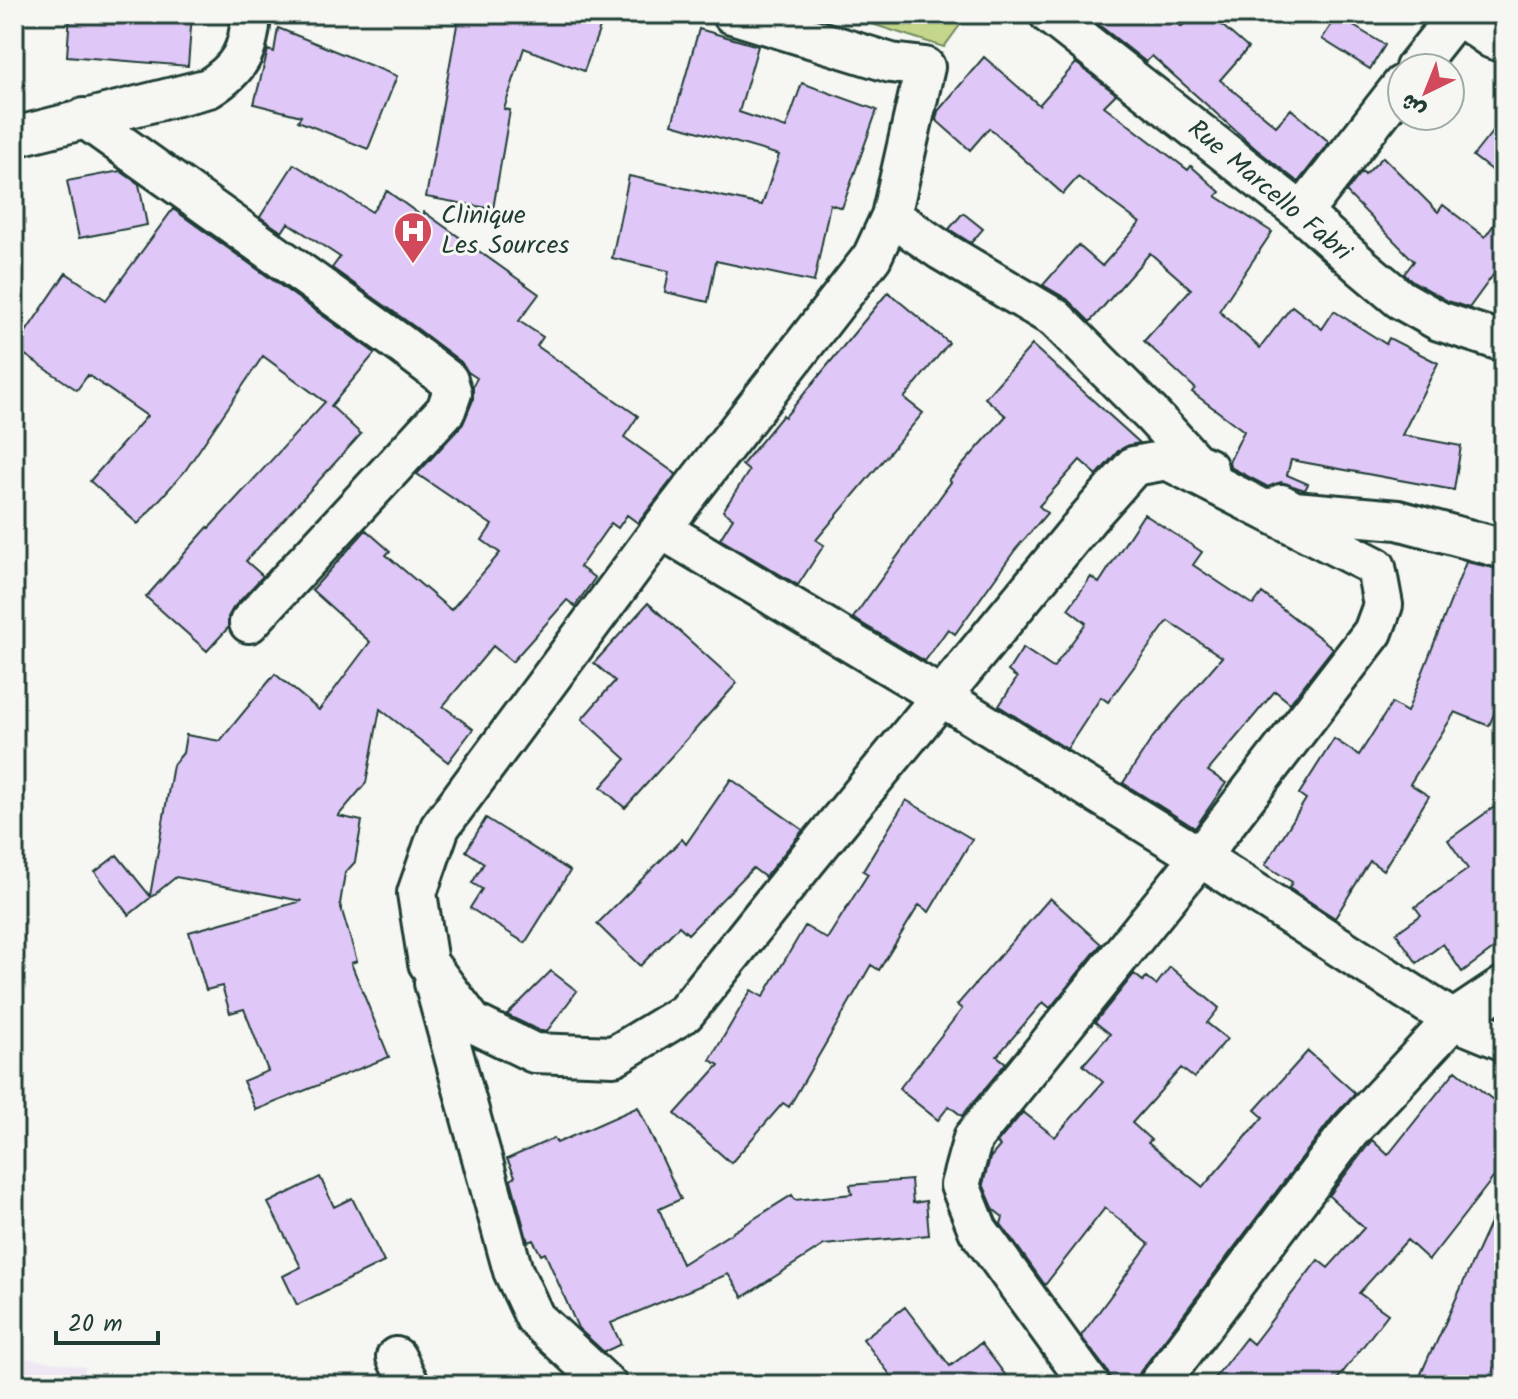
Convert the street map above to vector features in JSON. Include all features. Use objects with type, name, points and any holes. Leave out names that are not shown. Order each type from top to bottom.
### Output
[{"type":"street","points":[[14,137],[209,88],[237,65],[245,49],[251,14]]},
{"type":"street","points":[[607,1385],[535,1318],[513,1271],[428,963],[417,893],[440,827],[661,529],[872,257],[891,216],[925,67],[891,63],[732,14]]},
{"type":"street","name":"Rue Marcello Fabri","points":[[1049,14],[1302,213],[1400,299],[1439,321],[1504,342]]},
{"type":"street","points":[[1427,52],[1456,14],[1492,39],[1504,43]]},
{"type":"street","points":[[1302,213],[1386,105]]},
{"type":"street","points":[[84,118],[448,380],[452,393],[446,410],[249,623]]},
{"type":"street","points":[[891,216],[942,251],[1055,318],[1195,462],[1294,511],[1398,520],[1504,549]]},
{"type":"street","points":[[428,963],[473,1023],[534,1053],[614,1056],[685,1013],[807,860],[1134,466],[1167,460],[1376,567],[1383,605],[1373,632],[1200,857],[973,1138],[960,1185],[978,1230],[1090,1385]]},
{"type":"street","points":[[661,529],[942,697],[1200,857],[1453,1020],[1504,1041]]},
{"type":"street","points":[[1158,1385],[1350,1131],[1453,1020],[1504,986]]},
{"type":"shaded area","points":[[14,1358],[86,1367],[81,1385],[14,1385]]},
{"type":"green space","points":[[852,14],[968,14],[944,47],[853,18]]},
{"type":"building","points":[[70,14],[192,14],[188,66],[67,56]]},
{"type":"building","points":[[459,14],[605,14],[584,71],[524,48],[504,109],[510,110],[493,209],[426,197]]},
{"type":"building","points":[[1085,14],[1168,14],[1181,27],[1193,14],[1209,14],[1248,48],[1220,80],[1276,126],[1291,109],[1329,142],[1298,182],[1256,149],[1152,56],[1146,62]]},
{"type":"building","points":[[1337,16],[1385,45],[1370,69],[1322,39]]},
{"type":"building","points":[[278,28],[397,76],[368,149],[298,121],[301,116],[254,104],[268,50],[274,52]]},
{"type":"building","points":[[699,29],[758,46],[739,112],[786,128],[802,83],[877,110],[842,208],[830,204],[814,282],[716,261],[708,302],[665,292],[669,271],[612,258],[629,176],[762,205],[779,155],[672,124]]},
{"type":"building","points":[[984,57],[1039,105],[1076,63],[1116,94],[1104,106],[1188,170],[1191,166],[1220,192],[1216,196],[1272,232],[1219,311],[1260,348],[1292,306],[1322,329],[1334,311],[1386,344],[1389,338],[1438,363],[1402,435],[1461,446],[1454,490],[1291,460],[1287,475],[1308,484],[1305,490],[1281,482],[1268,487],[1230,467],[1229,462],[1244,431],[1192,392],[1195,388],[1144,341],[1191,289],[1150,253],[1090,322],[1067,299],[1043,285],[1078,245],[1102,266],[1140,223],[1078,177],[1063,194],[989,128],[970,150],[936,120],[938,111]]},
{"type":"building","points":[[1504,117],[1504,180],[1473,156]]},
{"type":"building","points":[[1383,157],[1438,212],[1443,205],[1485,237],[1504,210],[1504,260],[1469,308],[1448,301],[1404,274],[1414,261],[1346,192],[1362,172],[1365,175]]},
{"type":"building","points":[[294,164],[372,212],[387,191],[423,217],[424,212],[539,294],[519,321],[543,337],[537,346],[638,416],[624,437],[676,474],[638,523],[627,515],[618,528],[611,523],[580,567],[595,578],[575,606],[567,600],[512,662],[493,646],[443,706],[473,729],[448,762],[380,709],[366,783],[338,816],[362,821],[355,862],[345,873],[340,904],[357,961],[351,963],[389,1057],[256,1110],[243,1081],[268,1071],[244,1009],[230,1013],[222,986],[206,990],[189,932],[302,901],[176,877],[129,915],[95,872],[117,855],[150,896],[173,765],[183,753],[186,735],[220,741],[275,674],[319,710],[370,642],[312,590],[366,530],[390,551],[386,555],[451,610],[500,553],[482,540],[492,525],[417,474],[463,424],[473,400],[473,385],[477,378],[415,327],[332,268],[340,257],[288,223],[282,232],[260,217]]},
{"type":"building","points":[[120,171],[139,184],[147,225],[79,238],[67,181]]},
{"type":"building","points":[[173,209],[375,353],[331,406],[361,434],[246,561],[263,576],[233,608],[228,617],[228,628],[207,651],[146,597],[325,402],[263,356],[185,471],[138,524],[90,481],[147,416],[88,375],[77,390],[15,348],[66,273],[106,300]]},
{"type":"building","points":[[963,213],[983,229],[971,243],[949,229]]},
{"type":"building","points":[[888,292],[949,343],[904,398],[923,413],[816,540],[824,545],[798,585],[720,539],[733,518],[723,511],[749,471],[742,465]]},
{"type":"building","points":[[1032,345],[1140,443],[1118,451],[1097,475],[1080,460],[1039,506],[1047,513],[1015,550],[955,634],[948,629],[925,661],[853,618],[951,482],[949,480],[1006,416],[985,398]]},
{"type":"building","points":[[1144,514],[1202,552],[1193,565],[1253,605],[1262,593],[1333,648],[1290,703],[1275,691],[1208,771],[1226,783],[1195,828],[1123,783],[1153,737],[1222,657],[1168,621],[1108,702],[1101,697],[1067,749],[999,706],[1017,678],[1008,671],[1023,648],[1053,668],[1086,623],[1068,609],[1091,577],[1099,583]]},
{"type":"building","points":[[1466,562],[1504,570],[1504,690],[1489,726],[1455,712],[1410,784],[1429,796],[1383,870],[1370,861],[1335,918],[1289,888],[1292,882],[1265,865],[1306,799],[1299,794],[1334,739],[1359,755],[1392,703],[1407,712]]},
{"type":"building","points":[[648,603],[737,683],[625,808],[601,787],[626,759],[582,719],[615,681],[594,663]]},
{"type":"building","points":[[731,779],[803,830],[765,877],[753,868],[688,934],[679,926],[640,966],[597,924],[682,839],[686,844]]},
{"type":"building","points":[[906,800],[972,839],[929,912],[919,905],[879,970],[871,965],[789,1107],[783,1103],[731,1163],[675,1114],[719,1065],[710,1060],[751,990],[763,997],[805,926],[827,939],[868,874],[863,871]]},
{"type":"building","points":[[1504,800],[1504,941],[1462,972],[1443,944],[1417,963],[1396,933],[1421,915],[1415,907],[1468,869],[1448,840]]},
{"type":"building","points":[[486,818],[570,871],[525,943],[470,908],[482,889],[472,883],[484,863],[466,851]]},
{"type":"building","points":[[1050,898],[1101,944],[1050,1008],[1043,1002],[997,1056],[1006,1063],[962,1116],[949,1106],[938,1120],[899,1089],[962,1009],[957,1005]]},
{"type":"building","points":[[1170,967],[1219,1008],[1207,1023],[1227,1039],[1194,1078],[1181,1068],[1132,1123],[1151,1140],[1148,1143],[1203,1187],[1263,1117],[1255,1110],[1308,1051],[1355,1093],[1332,1118],[1140,1372],[1135,1385],[1112,1385],[1108,1372],[1081,1336],[1149,1244],[1105,1208],[1045,1285],[1001,1224],[1003,1217],[994,1210],[983,1184],[990,1158],[1000,1146],[997,1143],[1023,1112],[1055,1137],[1103,1082],[1083,1065],[1110,1034],[1095,1022],[1134,974],[1143,981],[1146,977],[1156,985]]},
{"type":"building","points":[[551,971],[577,991],[547,1031],[540,1031],[507,1015]]},
{"type":"building","points":[[1456,1070],[1504,1109],[1504,1164],[1429,1260],[1407,1240],[1359,1293],[1388,1314],[1333,1385],[1209,1385],[1246,1338],[1253,1344],[1318,1260],[1328,1268],[1364,1228],[1329,1196],[1372,1140],[1388,1155]]},
{"type":"building","points":[[638,1107],[681,1199],[659,1209],[682,1264],[792,1195],[795,1200],[852,1194],[850,1185],[911,1180],[913,1203],[926,1201],[929,1235],[824,1245],[743,1297],[728,1274],[611,1323],[621,1344],[604,1352],[578,1328],[545,1253],[541,1255],[533,1240],[528,1242],[511,1180],[515,1176],[507,1159],[554,1138],[557,1143]]},
{"type":"building","points":[[320,1177],[334,1207],[352,1198],[384,1262],[297,1305],[283,1276],[301,1267],[268,1203]]},
{"type":"building","points":[[1504,1192],[1504,1385],[1416,1385],[1433,1350]]},
{"type":"building","points":[[905,1307],[950,1366],[981,1343],[1013,1385],[898,1385],[863,1339]]},
{"type":"place","name":"Clinique Les Sources","points":[[413,265]]}]
